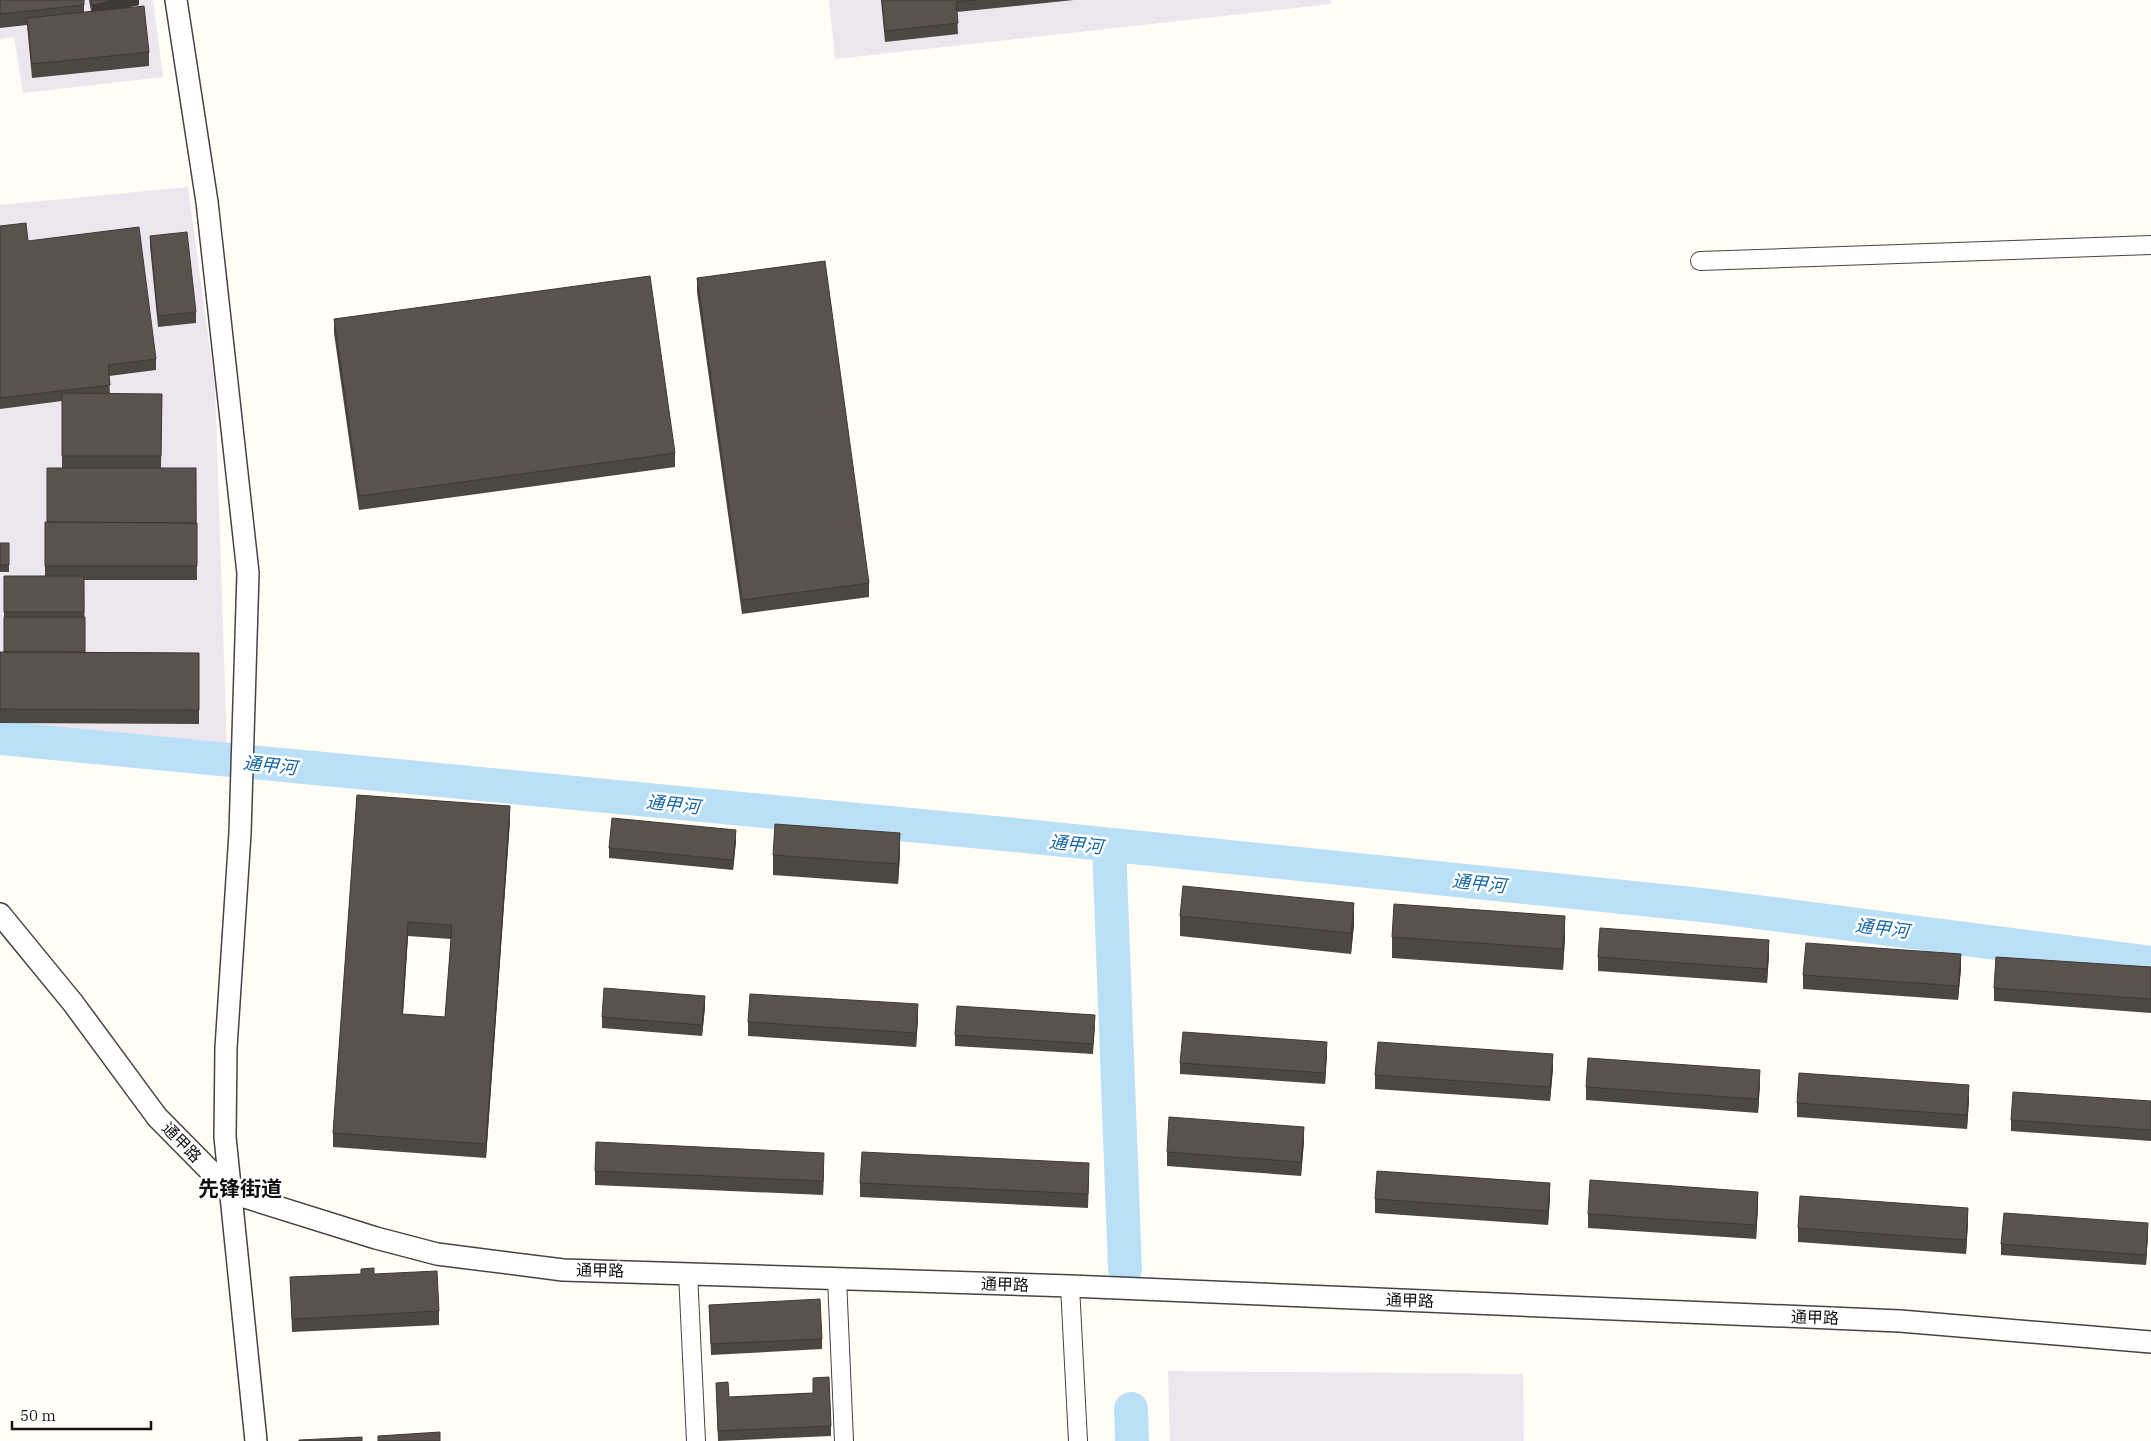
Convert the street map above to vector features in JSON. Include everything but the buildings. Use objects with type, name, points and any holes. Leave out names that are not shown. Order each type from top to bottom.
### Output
[{"type":"street","points":[[176,0],[207,202],[248,573],[242,782],[226,1048],[225,1137],[256,1441]]},
{"type":"street","points":[[1700,261],[2151,246]]},
{"type":"street","name":"通甲路","points":[[0,914],[73,1003],[157,1117],[232,1193],[376,1238],[437,1254],[563,1270],[1070,1286],[1900,1321],[2151,1342]]},
{"type":"street","points":[[688,1273],[696,1441]]},
{"type":"street","points":[[837,1278],[844,1441]]},
{"type":"street","points":[[1070,1286],[1078,1441]]},
{"type":"shaded area","points":[[0,0],[153,0],[163,77],[23,93],[14,37],[0,39]]},
{"type":"shaded area","points":[[829,0],[1331,0],[1331,4],[835,59]]},
{"type":"shaded area","points":[[188,187],[215,387],[227,748],[0,731],[0,205]]},
{"type":"shaded area","points":[[1168,1371],[1523,1374],[1524,1441],[1170,1441]]},
{"type":"waterway","name":"通甲河","points":[[0,738],[1015,835],[1711,906],[2151,963]]},
{"type":"waterway","points":[[1109,845],[1125,1269]]},
{"type":"waterway","points":[[1131,1409],[1132,1441]]},
{"type":"district","name":"先锋街道","points":[[240,1188]]}]
